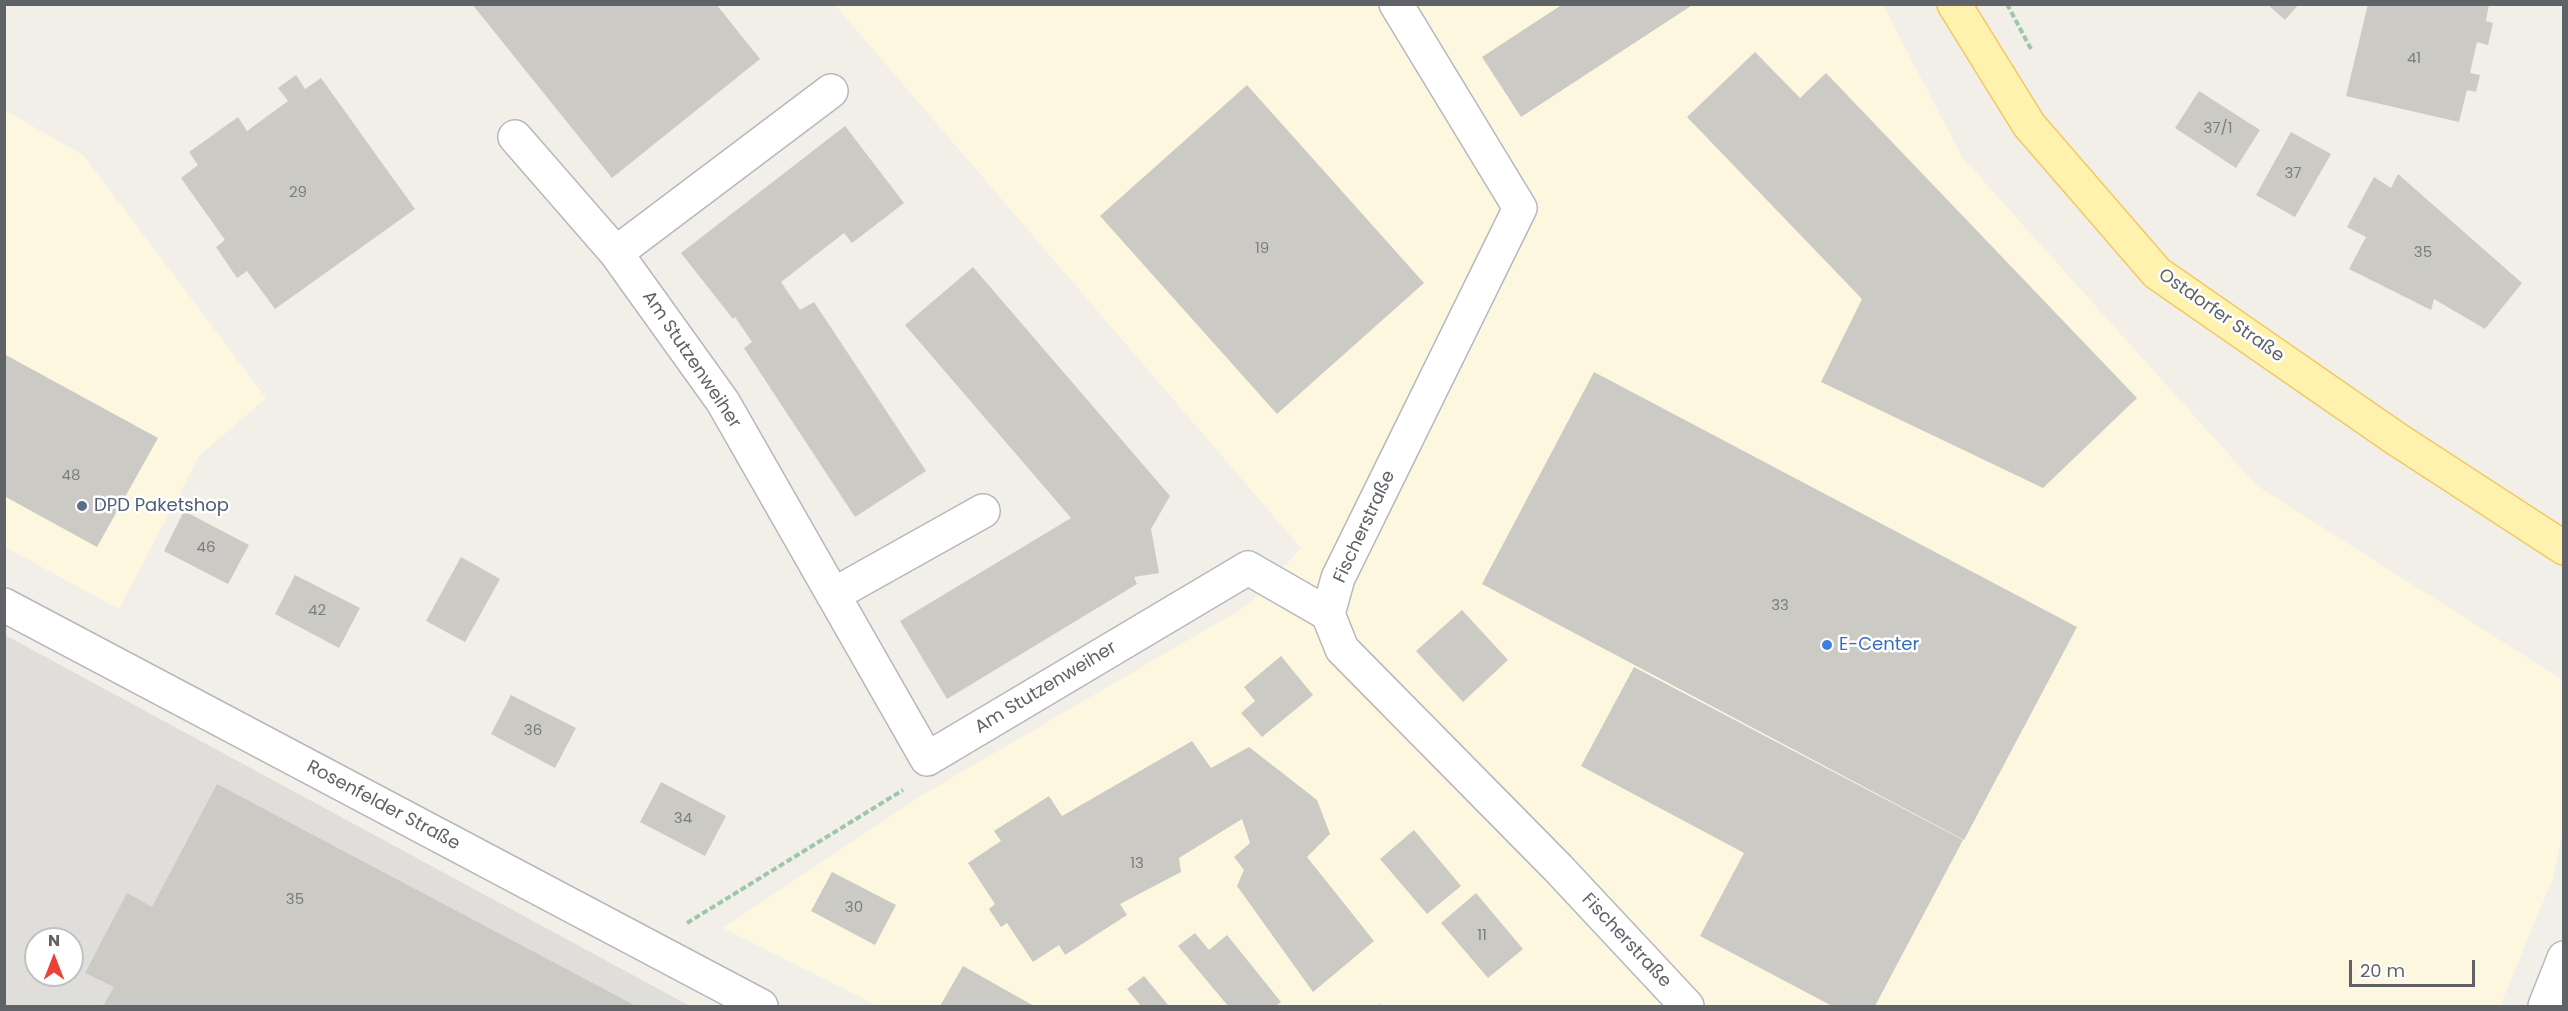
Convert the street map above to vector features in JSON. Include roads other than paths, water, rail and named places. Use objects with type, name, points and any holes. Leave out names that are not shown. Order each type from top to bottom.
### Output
[{"type":"main road","name":"Ostdorfer Straße","points":[[1954,4],[2029,125],[2157,273],[2395,438],[2564,548]]},
{"type":"street","name":"Fischerstraße","points":[[1396,4],[1520,208],[1338,578],[1328,614],[1342,649],[1558,868],[1687,1006]]},
{"type":"street","points":[[616,253],[831,91]]},
{"type":"street","name":"Am Stutzenweiher","points":[[515,137],[616,253],[723,402],[927,759],[1248,568],[1328,614]]},
{"type":"street","points":[[833,595],[983,511]]},
{"type":"street","name":"Rosenfelder Straße","points":[[4,605],[761,1006]]},
{"type":"street","points":[[2545,1006],[2564,958]]},
{"type":"place","name":"DPD Paketshop","points":[[82,506]]},
{"type":"place","name":"E-Center","points":[[1827,645]]}]
